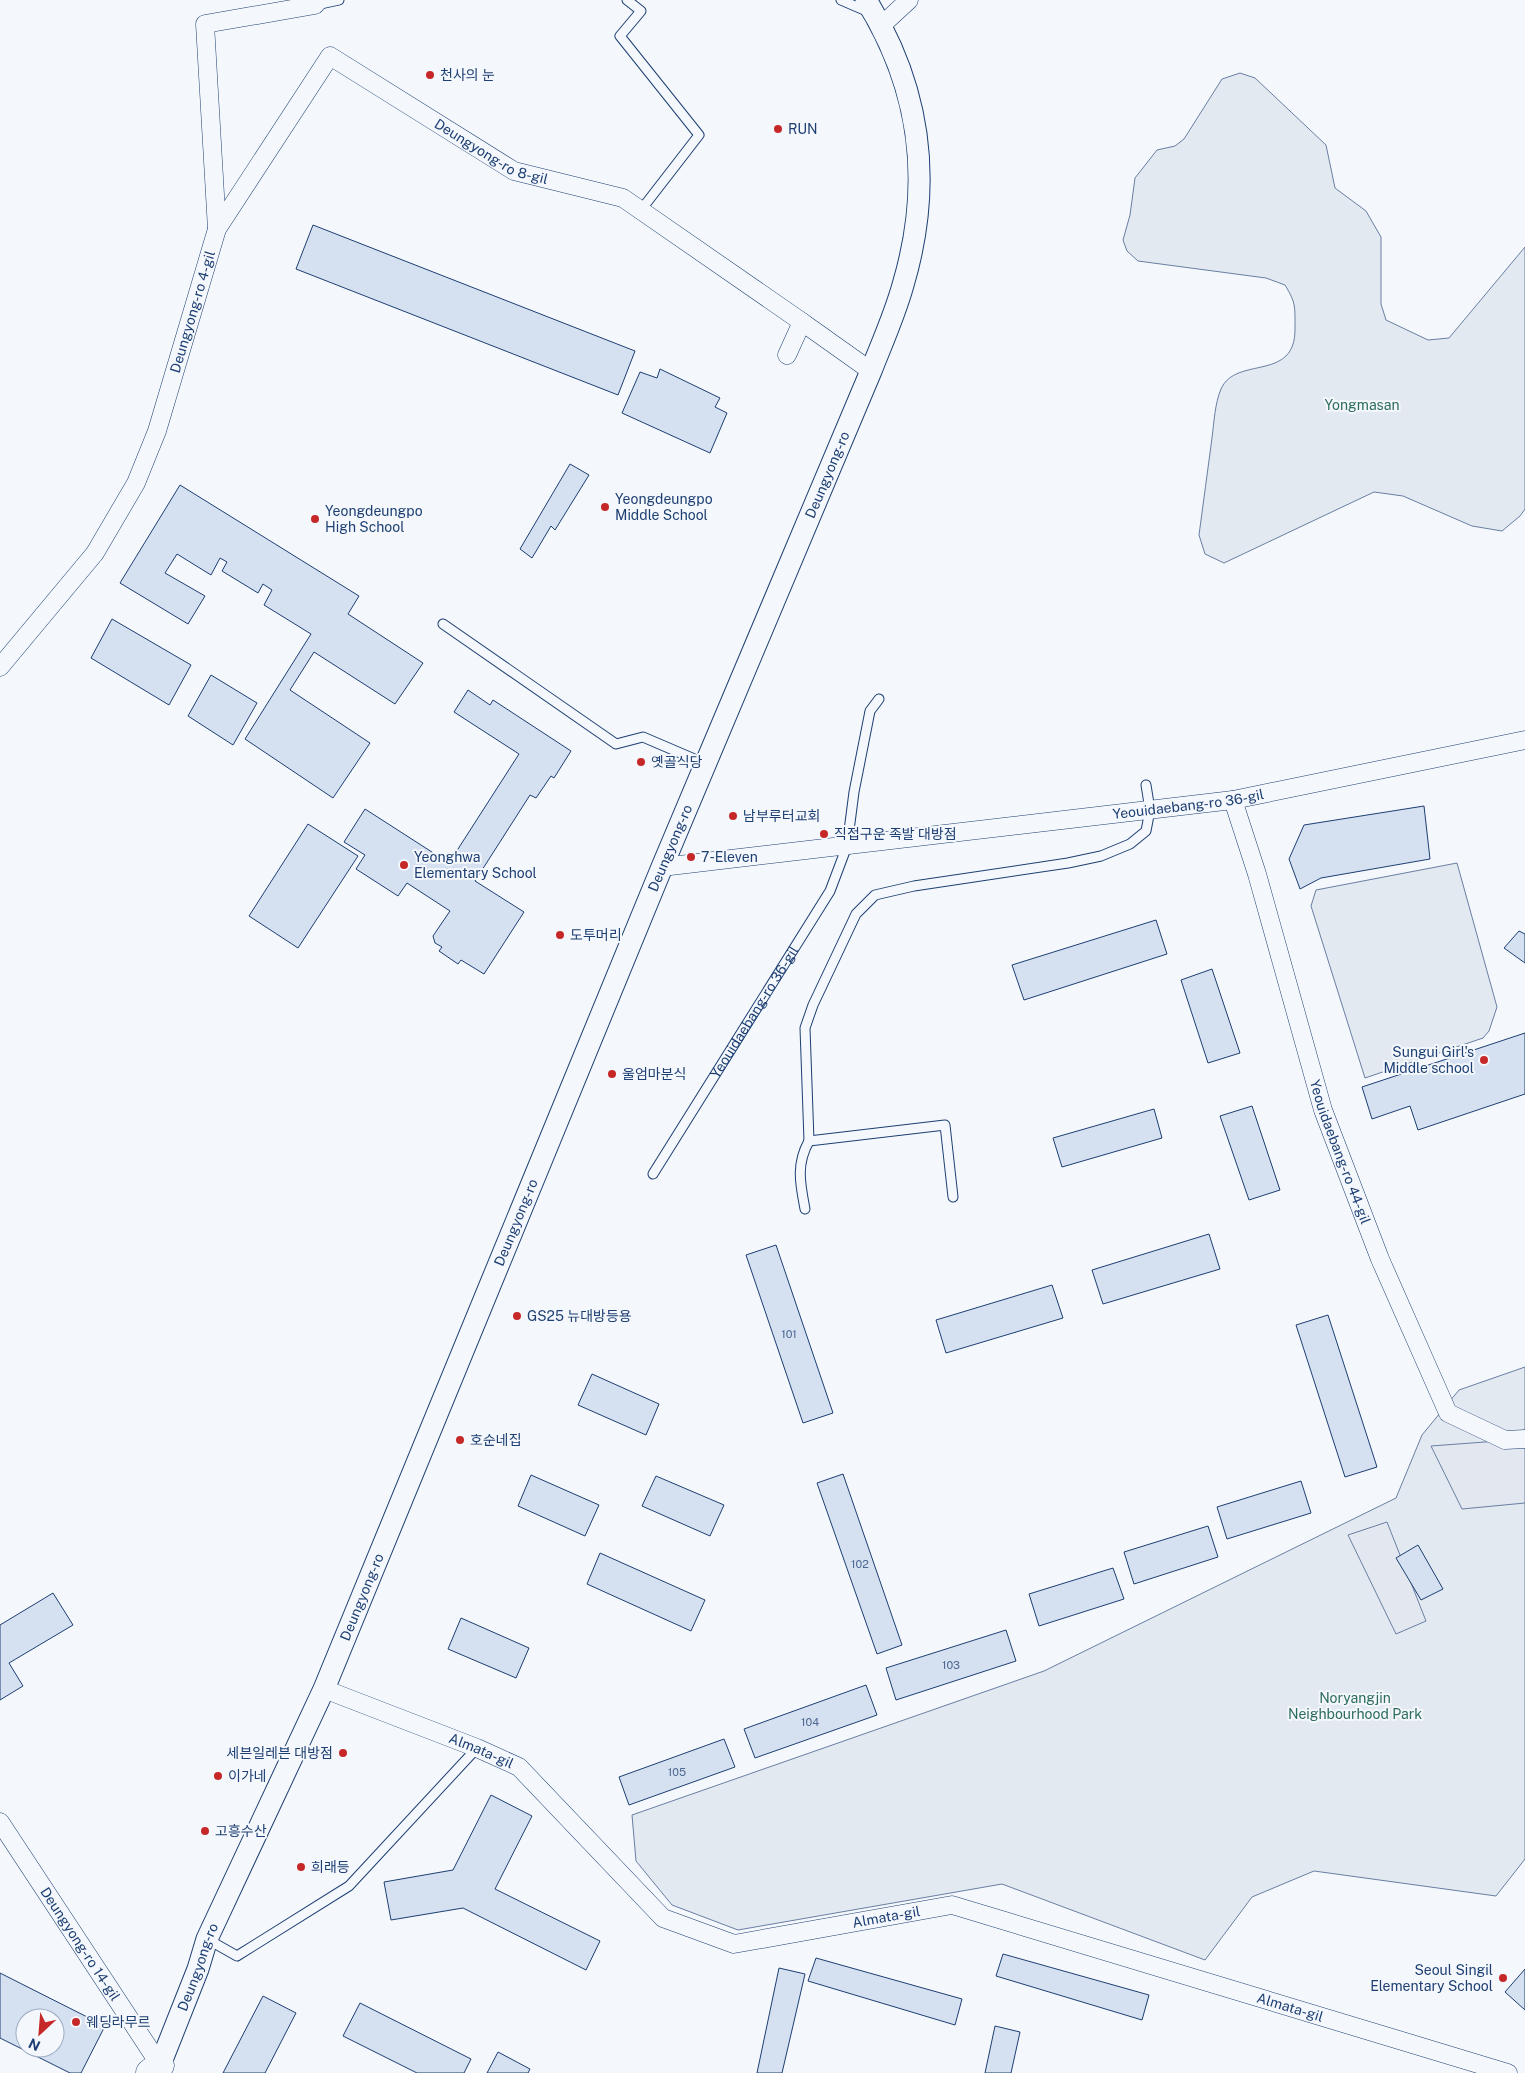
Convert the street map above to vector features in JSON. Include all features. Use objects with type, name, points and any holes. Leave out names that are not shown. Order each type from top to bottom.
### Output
[{"type":"street","points":[[874,14],[909,0]]},
{"type":"street","name":"Deungyong-ro 4-gil","points":[[0,667],[94,553],[136,483],[157,431],[217,229],[205,24],[317,3]]},
{"type":"street","name":"Deungyong-ro","points":[[156,2070],[198,1969],[207,1939],[324,1689],[662,867],[871,371],[903,287],[912,251],[918,214],[921,179],[918,141],[910,100],[900,64],[874,14]]},
{"type":"street","name":"Deungyong-ro 8-gil","points":[[217,229],[330,56],[514,171],[623,198],[802,322]]},
{"type":"street","points":[[787,355],[802,322],[871,371]]},
{"type":"street","name":"Yeouidaebang-ro 36-gil","points":[[662,867],[1233,800],[1525,740]]},
{"type":"street","name":"Yeouidaebang-ro 44-gil","points":[[1233,800],[1257,874],[1323,1110],[1380,1259],[1448,1413],[1505,1440],[1525,1439]]},
{"type":"street","name":"Almata-gil","points":[[324,1689],[476,1748],[519,1767],[663,1918],[734,1944],[952,1905],[1508,2073]]},
{"type":"street","name":"Deungyong-ro 14-gil","points":[[0,1822],[156,2070]]},
{"type":"lane","points":[[317,3],[339,0]]},
{"type":"lane","points":[[627,0],[641,12],[620,36],[699,134],[641,210]]},
{"type":"lane","points":[[841,0],[874,14]]},
{"type":"lane","points":[[443,624],[616,744],[643,738],[706,764]]},
{"type":"lane","name":"Yeouidaebang-ro 36-gil","points":[[652,1174],[830,891],[847,846],[854,792],[870,711],[879,699]]},
{"type":"lane","points":[[805,1209],[800,1180],[802,1154],[810,1141],[805,1028],[813,1005],[856,914],[875,895],[914,886],[1068,863],[1101,856],[1130,844],[1146,831],[1150,810],[1146,785]]},
{"type":"lane","points":[[810,1141],[944,1125],[953,1198]]},
{"type":"lane","points":[[207,1939],[237,1956],[349,1886],[476,1748]]},
{"type":"green space","name":"Yongmasan","points":[[1240,73],[1255,78],[1326,145],[1335,188],[1366,211],[1381,237],[1381,304],[1386,320],[1428,340],[1449,338],[1525,247],[1525,509],[1520,516],[1502,531],[1472,526],[1403,496],[1374,492],[1224,563],[1205,554],[1199,535],[1219,394],[1229,379],[1239,373],[1276,363],[1286,356],[1293,345],[1295,328],[1294,305],[1285,285],[1266,278],[1138,261],[1127,251],[1123,240],[1130,215],[1135,178],[1157,150],[1175,146],[1184,139],[1222,79]]},
{"type":"green space","points":[[1457,863],[1497,1007],[1489,1031],[1483,1038],[1365,1078],[1311,906],[1316,890]]},
{"type":"green space","name":"Noryangjin Neighbourhood Park","points":[[1525,1367],[1525,1859],[1496,1896],[1314,1871],[1252,1897],[1205,1960],[1002,1884],[738,1930],[672,1905],[636,1861],[632,1815],[1044,1671],[1396,1498],[1422,1435],[1459,1390]]},
{"type":"shaded area","points":[[1525,1439],[1525,1503],[1462,1509],[1431,1446]]},
{"type":"shaded area","points":[[1387,1522],[1426,1621],[1396,1634],[1348,1535]]},
{"type":"building","points":[[313,225],[635,351],[618,395],[296,269]]},
{"type":"building","points":[[660,369],[720,398],[715,407],[727,413],[710,453],[622,413],[640,372],[657,378]]},
{"type":"building","points":[[570,464],[589,475],[555,530],[551,526],[532,558],[520,549]]},
{"type":"building","points":[[180,485],[359,596],[348,614],[423,663],[395,704],[314,652],[290,690],[370,743],[333,798],[245,739],[311,634],[264,605],[272,590],[263,584],[258,593],[222,571],[227,562],[220,558],[211,575],[177,554],[165,573],[205,596],[188,624],[120,583]]},
{"type":"building","points":[[112,619],[191,665],[169,705],[91,658]]},
{"type":"building","points":[[211,675],[257,703],[233,745],[188,716]]},
{"type":"building","points":[[468,690],[490,705],[493,700],[571,751],[554,778],[551,776],[536,798],[530,795],[475,881],[524,912],[484,974],[461,960],[458,964],[439,951],[442,947],[435,943],[433,936],[450,911],[407,883],[398,896],[356,869],[365,855],[344,842],[365,809],[449,863],[519,754],[454,712]]},
{"type":"building","points":[[1424,806],[1430,859],[1321,878],[1300,889],[1289,859],[1304,825]]},
{"type":"building","points":[[308,824],[358,856],[298,948],[249,916]]},
{"type":"building","points":[[1156,920],[1167,954],[1024,1000],[1012,965]]},
{"type":"building","points":[[1519,931],[1525,934],[1525,963],[1504,948]]},
{"type":"building","points":[[1212,969],[1240,1053],[1208,1063],[1181,980]]},
{"type":"building","name":"Sungui Girl's Middle school","points":[[1525,1033],[1525,1094],[1418,1130],[1410,1106],[1372,1119],[1362,1087]]},
{"type":"building","points":[[1252,1106],[1280,1190],[1249,1200],[1220,1116]]},
{"type":"building","points":[[1154,1109],[1162,1138],[1062,1167],[1053,1138]]},
{"type":"building","points":[[1209,1234],[1220,1269],[1103,1304],[1092,1270]]},
{"type":"building","points":[[776,1245],[833,1413],[803,1423],[746,1255]]},
{"type":"building","points":[[1052,1285],[1063,1318],[946,1353],[936,1320]]},
{"type":"building","points":[[1328,1315],[1377,1467],[1345,1477],[1296,1325]]},
{"type":"building","points":[[592,1374],[659,1404],[646,1435],[578,1405]]},
{"type":"building","points":[[843,1474],[902,1645],[877,1654],[817,1483]]},
{"type":"building","points":[[531,1475],[599,1505],[585,1536],[518,1506]]},
{"type":"building","points":[[656,1476],[724,1505],[710,1536],[642,1506]]},
{"type":"building","points":[[1301,1481],[1311,1513],[1227,1539],[1217,1507]]},
{"type":"building","points":[[1208,1526],[1218,1557],[1134,1584],[1124,1552]]},
{"type":"building","points":[[1418,1545],[1443,1589],[1421,1600],[1396,1558]]},
{"type":"building","points":[[600,1553],[705,1600],[691,1631],[587,1584]]},
{"type":"building","points":[[1113,1568],[1124,1599],[1039,1626],[1029,1594]]},
{"type":"building","points":[[53,1593],[73,1625],[9,1663],[23,1686],[0,1700],[0,1625]]},
{"type":"building","points":[[461,1618],[529,1648],[516,1678],[448,1649]]},
{"type":"building","points":[[1006,1630],[1016,1661],[896,1700],[886,1668]]},
{"type":"building","points":[[866,1685],[877,1715],[755,1758],[744,1729]]},
{"type":"building","points":[[724,1739],[735,1767],[629,1805],[619,1777]]},
{"type":"building","points":[[491,1795],[532,1816],[495,1889],[600,1941],[586,1970],[463,1908],[391,1920],[384,1882],[453,1870]]},
{"type":"building","points":[[1003,1954],[1149,1995],[1142,2020],[996,1976]]},
{"type":"building","points":[[816,1958],[962,1999],[955,2025],[808,1981]]},
{"type":"building","points":[[779,1968],[805,1974],[782,2073],[757,2073]]},
{"type":"building","points":[[1525,1969],[1525,2010],[1505,1992]]},
{"type":"building","name":"웨딩라무르","points":[[0,1973],[105,2026],[81,2073],[70,2073],[40,2058],[65,2058],[65,2008],[15,2008],[15,2046],[0,2038]]},
{"type":"building","points":[[263,1996],[296,2013],[265,2073],[223,2073]]},
{"type":"building","points":[[360,2003],[471,2059],[464,2073],[417,2073],[343,2036]]},
{"type":"building","points":[[995,2026],[1020,2032],[1011,2073],[985,2073]]},
{"type":"building","points":[[498,2052],[530,2069],[528,2073],[487,2073]]},
{"type":"place","name":"천사의 눈","points":[[430,75]]},
{"type":"place","name":"RUN","points":[[778,129]]},
{"type":"place","name":"Yeongdeungpo Middle School","points":[[605,507]]},
{"type":"place","name":"Yeongdeungpo High School","points":[[315,519]]},
{"type":"place","name":"옛골식당","points":[[641,762]]},
{"type":"place","name":"남부루터교회","points":[[733,816]]},
{"type":"place","name":"직접구운 족발 대방점","points":[[824,834]]},
{"type":"place","name":"7-Eleven","points":[[691,857]]},
{"type":"place","name":"Yeonghwa Elementary School","points":[[404,865]]},
{"type":"place","name":"도투머리","points":[[560,935]]},
{"type":"place","name":"Sungui Girl's Middle school","points":[[1484,1060]]},
{"type":"place","name":"울엄마분식","points":[[612,1074]]},
{"type":"place","name":"GS25 뉴대방등용","points":[[517,1316]]},
{"type":"place","name":"호순네집","points":[[460,1440]]},
{"type":"place","name":"세븐일레븐 대방점","points":[[343,1753]]},
{"type":"place","name":"이가네","points":[[218,1776]]},
{"type":"place","name":"고흥수산","points":[[205,1831]]},
{"type":"place","name":"희래등","points":[[301,1867]]},
{"type":"place","name":"Seoul Singil Elementary School","points":[[1503,1978]]},
{"type":"place","name":"웨딩라무르","points":[[76,2022]]}]
